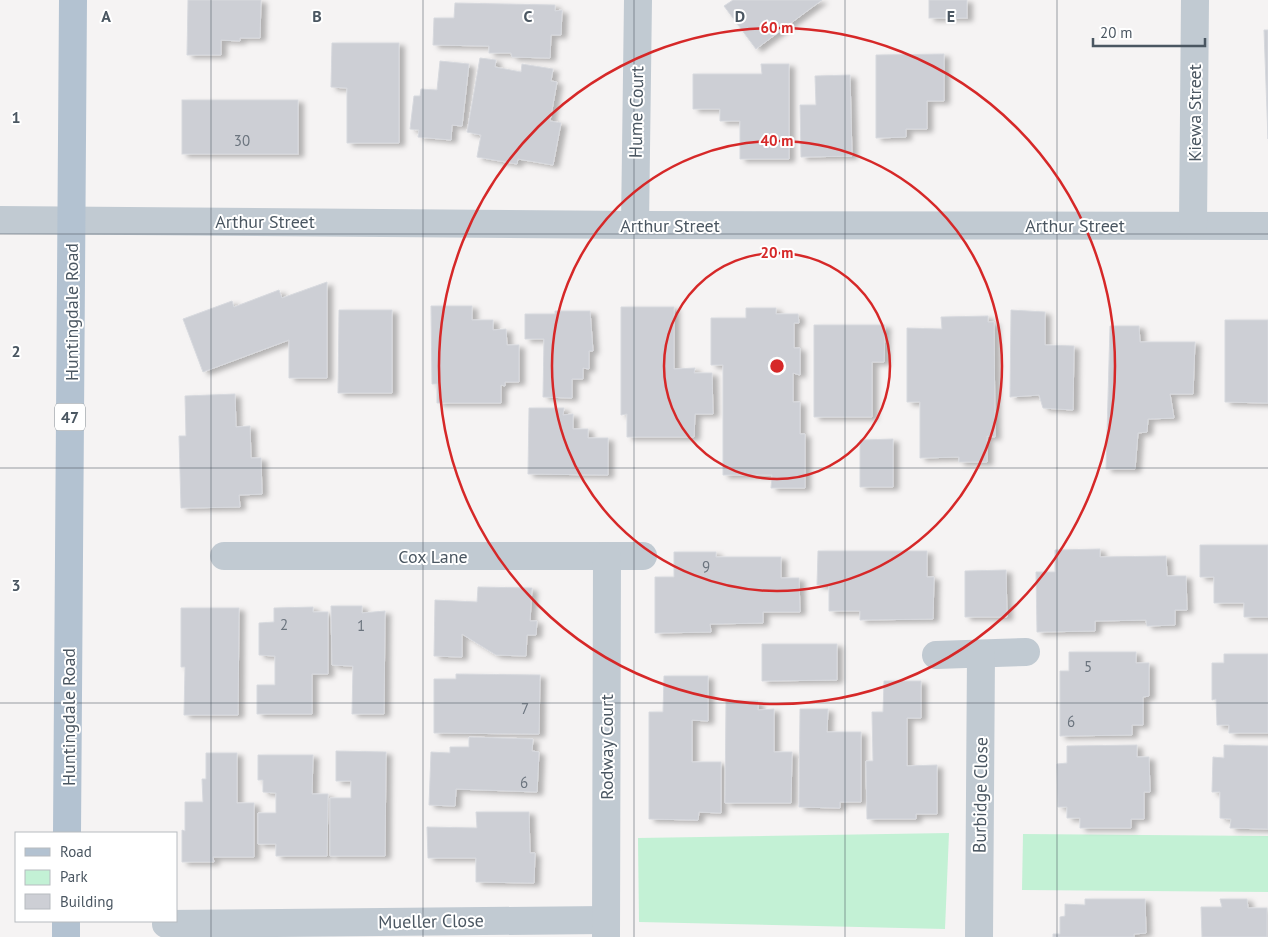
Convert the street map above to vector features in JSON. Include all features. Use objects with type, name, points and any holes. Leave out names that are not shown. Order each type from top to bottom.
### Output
[{"type":"main road","name":"Huntingdale Road","points":[[67,832],[73,0]]},
{"type":"main road","points":[[66,922],[66,937]]},
{"type":"street","name":"Hume Court","points":[[635,225],[638,0]]},
{"type":"street","name":"Kiewa Street","points":[[1193,225],[1195,0]]},
{"type":"street","name":"Arthur Street","points":[[0,220],[635,225],[1268,226]]},
{"type":"street","name":"Cox Lane","points":[[224,556],[643,556]]},
{"type":"street","name":"Rodway Court","points":[[606,928],[607,556]]},
{"type":"street","points":[[936,655],[1026,652]]},
{"type":"street","name":"Burbidge Close","points":[[979,937],[981,654]]},
{"type":"street","name":"Mueller Close","points":[[166,927],[606,928]]},
{"type":"green space","points":[[949,833],[945,929],[639,922],[638,838]]},
{"type":"green space","points":[[1023,834],[1268,836],[1268,892],[1022,890]]},
{"type":"building","points":[[188,0],[261,0],[260,38],[240,38],[240,41],[221,40],[221,55],[187,55]]},
{"type":"building","points":[[733,0],[822,0],[756,49],[724,6]]},
{"type":"building","points":[[929,0],[967,0],[967,18],[929,18]]},
{"type":"building","points":[[455,3],[555,5],[555,11],[562,10],[561,35],[551,35],[550,58],[512,57],[511,53],[489,53],[489,46],[433,45],[434,18],[454,18]]},
{"type":"building","points":[[1264,30],[1268,30],[1268,139]]},
{"type":"building","points":[[332,43],[399,43],[399,143],[347,143],[347,88],[331,87]]},
{"type":"building","points":[[944,54],[944,101],[927,101],[927,129],[906,129],[906,137],[876,138],[876,55]]},
{"type":"building","points":[[480,58],[496,60],[495,67],[521,72],[522,64],[553,69],[551,81],[557,82],[550,121],[561,123],[553,165],[518,159],[517,164],[477,157],[481,135],[467,132]]},
{"type":"building","points":[[440,61],[469,64],[462,126],[452,125],[451,140],[418,137],[419,130],[410,129],[414,96],[420,96],[421,89],[437,90]]},
{"type":"building","points":[[761,64],[789,64],[789,159],[740,159],[740,121],[720,121],[720,109],[693,109],[693,74],[762,74]]},
{"type":"building","points":[[850,75],[852,156],[801,157],[800,105],[816,105],[815,76]]},
{"type":"building","points":[[182,100],[298,100],[298,154],[182,154]]},
{"type":"building","points":[[327,282],[327,378],[289,378],[289,340],[203,372],[183,319],[232,301],[234,307],[279,290],[282,298]]},
{"type":"building","points":[[431,306],[472,306],[472,320],[493,320],[493,330],[506,329],[507,345],[519,345],[519,382],[505,382],[505,386],[501,385],[501,403],[437,403],[437,384],[432,384]]},
{"type":"building","points":[[621,307],[674,307],[674,369],[695,368],[694,373],[712,373],[713,414],[695,414],[694,437],[627,437],[627,414],[621,415]]},
{"type":"building","points":[[746,308],[776,308],[776,314],[798,314],[799,323],[794,323],[794,348],[800,348],[800,375],[793,373],[793,402],[800,402],[800,434],[805,434],[805,488],[771,488],[772,475],[723,475],[723,365],[711,365],[711,318],[746,318]]},
{"type":"building","points":[[339,310],[392,310],[392,393],[338,393]]},
{"type":"building","points":[[1011,310],[1045,312],[1045,345],[1074,346],[1073,410],[1043,408],[1039,395],[1010,397]]},
{"type":"building","points":[[555,311],[590,311],[593,351],[589,351],[589,369],[583,368],[583,379],[572,379],[572,398],[543,397],[544,339],[525,339],[525,314],[555,314]]},
{"type":"building","points":[[988,316],[988,322],[994,322],[995,437],[987,436],[987,462],[959,462],[959,457],[920,458],[920,402],[907,402],[907,328],[942,329],[941,317]]},
{"type":"building","points":[[1225,320],[1268,320],[1268,403],[1225,402]]},
{"type":"building","points":[[814,325],[885,325],[884,362],[872,362],[872,417],[814,417]]},
{"type":"building","points":[[1110,326],[1139,326],[1140,342],[1195,342],[1193,394],[1170,394],[1174,418],[1148,419],[1147,432],[1138,433],[1135,469],[1106,469]]},
{"type":"building","points":[[235,394],[236,427],[250,426],[251,458],[261,458],[262,494],[239,495],[240,507],[181,508],[179,436],[186,436],[185,396]]},
{"type":"building","points":[[529,408],[564,408],[563,415],[573,414],[573,429],[588,429],[588,438],[608,438],[608,475],[528,474]]},
{"type":"building","points":[[893,439],[893,487],[860,487],[860,440]]},
{"type":"building","points":[[1200,545],[1268,545],[1268,617],[1244,617],[1244,603],[1214,603],[1214,577],[1200,577]]},
{"type":"building","points":[[1100,549],[1100,557],[1166,556],[1167,576],[1186,576],[1187,610],[1175,610],[1175,625],[1147,626],[1146,620],[1095,621],[1095,631],[1037,632],[1036,572],[1055,572],[1055,550]]},
{"type":"building","points":[[818,551],[927,551],[927,577],[934,577],[933,619],[860,620],[860,611],[829,611],[829,585],[817,585]]},
{"type":"building","points":[[674,552],[716,552],[716,557],[781,557],[781,578],[799,578],[800,612],[763,612],[763,623],[710,624],[711,632],[655,633],[655,577],[674,577]]},
{"type":"building","points":[[1006,570],[1007,617],[965,617],[965,571]]},
{"type":"building","points":[[478,587],[532,588],[530,621],[537,621],[536,635],[527,635],[526,656],[496,655],[462,634],[462,657],[434,656],[435,600],[477,602]]},
{"type":"building","points":[[331,606],[362,606],[362,613],[385,611],[384,714],[352,714],[353,666],[332,665]]},
{"type":"building","points":[[313,607],[313,612],[328,612],[328,674],[312,674],[312,714],[257,714],[257,685],[275,685],[275,656],[259,655],[259,623],[274,622],[274,608]]},
{"type":"building","points":[[181,608],[239,608],[238,715],[184,715],[185,667],[181,667]]},
{"type":"building","points":[[762,644],[837,644],[837,680],[762,681]]},
{"type":"building","points":[[1069,652],[1136,652],[1136,663],[1149,663],[1149,696],[1143,697],[1143,725],[1132,725],[1132,735],[1060,736],[1060,671],[1069,671]]},
{"type":"building","points":[[1224,654],[1268,654],[1268,733],[1229,733],[1229,725],[1217,725],[1216,699],[1212,700],[1212,663],[1224,663]]},
{"type":"building","points":[[456,674],[540,675],[539,734],[434,733],[434,679],[456,679]]},
{"type":"building","points":[[664,676],[708,676],[708,721],[692,720],[692,762],[721,762],[721,813],[699,812],[698,820],[649,819],[649,712],[663,712]]},
{"type":"building","points":[[884,681],[921,681],[921,718],[907,718],[907,766],[937,765],[937,814],[916,814],[916,819],[867,819],[866,761],[873,761],[872,712],[883,712]]},
{"type":"building","points":[[726,701],[758,701],[758,710],[774,709],[774,752],[792,752],[791,803],[725,803]]},
{"type":"building","points":[[800,709],[828,709],[827,732],[861,732],[861,802],[840,802],[840,808],[799,807]]},
{"type":"building","points":[[469,737],[533,739],[532,751],[539,752],[537,792],[456,789],[455,806],[429,805],[431,752],[450,753],[450,747],[469,747]]},
{"type":"building","points":[[1137,745],[1137,757],[1149,757],[1150,792],[1144,792],[1144,819],[1131,819],[1131,828],[1080,828],[1080,818],[1067,818],[1067,807],[1058,807],[1057,764],[1067,763],[1067,746]]},
{"type":"building","points":[[1224,745],[1268,746],[1268,829],[1230,828],[1231,819],[1220,818],[1220,792],[1212,792],[1213,757],[1224,758]]},
{"type":"building","points":[[336,751],[386,752],[385,856],[330,856],[330,798],[351,798],[351,781],[336,781]]},
{"type":"building","points":[[206,753],[237,753],[237,803],[254,803],[254,857],[213,857],[214,862],[182,862],[182,830],[185,831],[185,802],[203,802],[202,779],[206,779]]},
{"type":"building","points":[[258,755],[313,755],[312,794],[328,794],[327,856],[276,856],[276,844],[258,844],[258,813],[276,813],[276,793],[263,792],[263,780],[258,780]]},
{"type":"building","points":[[476,812],[529,812],[530,853],[535,853],[534,883],[476,882],[476,858],[428,858],[427,827],[477,828]]},
{"type":"building","points":[[1085,899],[1145,899],[1146,933],[1134,934],[1134,937],[1053,937],[1053,934],[1060,934],[1060,917],[1065,916],[1065,904],[1085,905]]},
{"type":"building","points":[[1220,899],[1247,899],[1248,908],[1267,908],[1267,937],[1202,937],[1201,907],[1222,907]]}]
